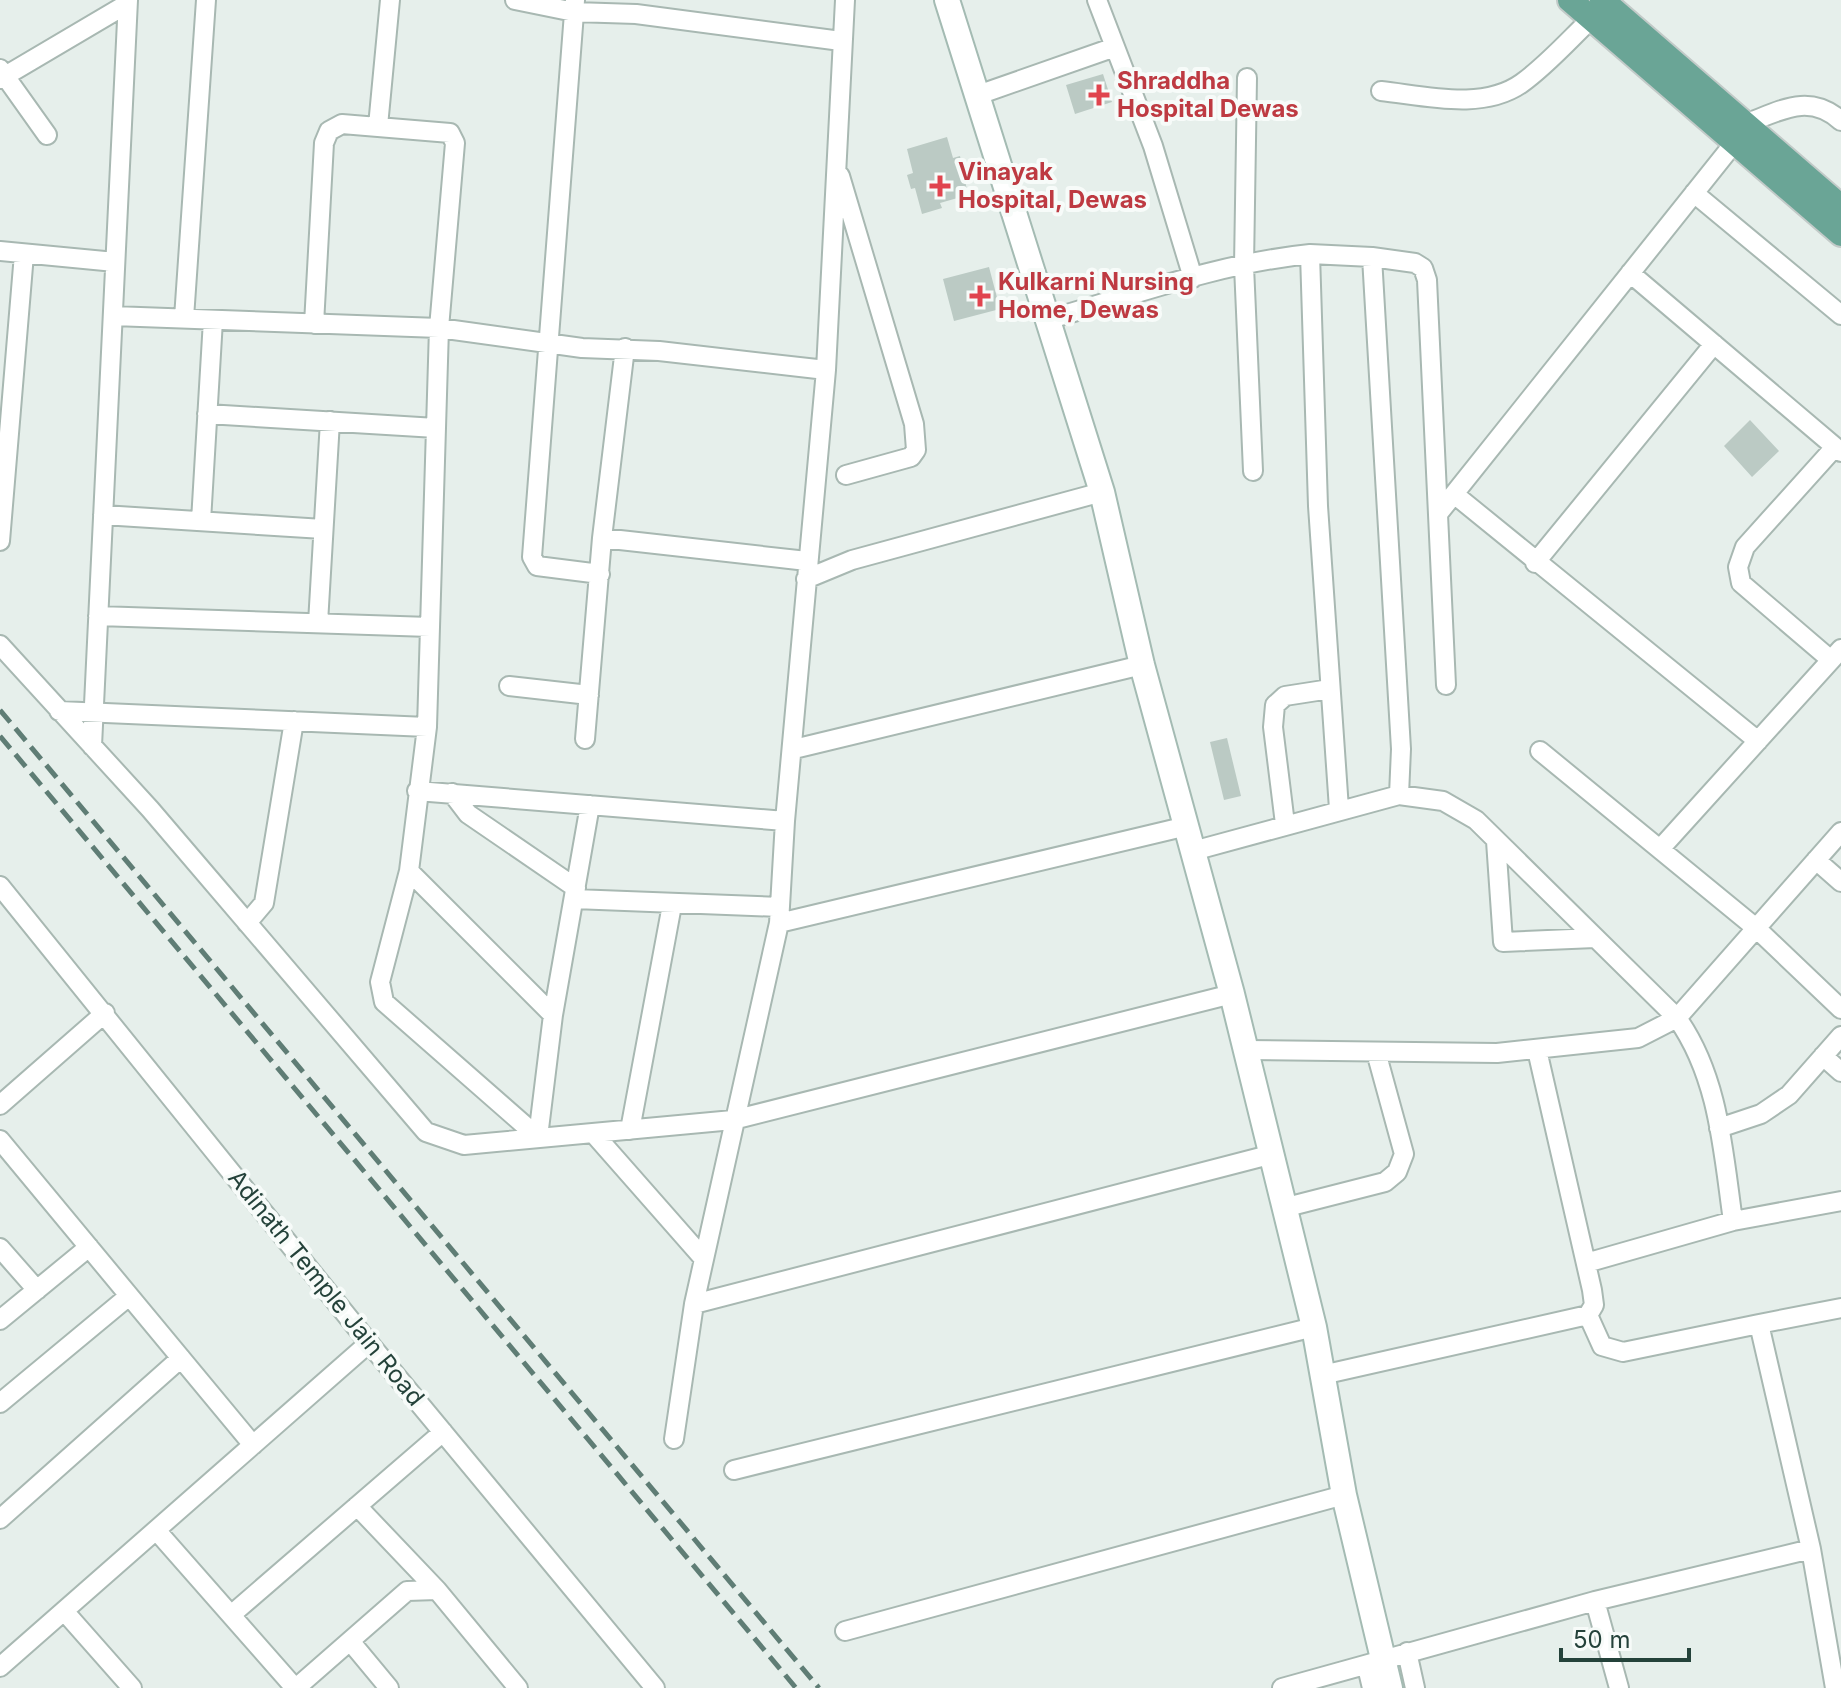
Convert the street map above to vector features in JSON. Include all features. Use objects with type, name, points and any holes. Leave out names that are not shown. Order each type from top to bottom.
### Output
[{"type":"main road","points":[[1570,0],[1597,9],[1740,133],[1841,234]]},
{"type":"main road","points":[[1740,133],[1841,207]]},
{"type":"street","points":[[184,318],[206,0]]},
{"type":"street","points":[[378,126],[390,0]]},
{"type":"street","points":[[515,0],[575,6],[636,7],[841,41]]},
{"type":"street","points":[[674,1439],[694,1304],[780,915],[806,570],[826,370],[845,0]]},
{"type":"street","points":[[947,0],[1102,492],[1142,665],[1232,994],[1269,1155],[1314,1327],[1374,1664],[1372,1688]]},
{"type":"street","points":[[1097,0],[1153,146],[1193,278]]},
{"type":"street","points":[[47,135],[2,75],[128,2]]},
{"type":"street","points":[[92,746],[128,2]]},
{"type":"street","points":[[575,6],[532,557],[537,566],[552,571],[600,574]]},
{"type":"street","points":[[1381,91],[1466,100],[1497,96],[1521,84],[1597,9]]},
{"type":"street","points":[[975,96],[1115,47]]},
{"type":"street","points":[[1247,78],[1244,266],[1253,471]]},
{"type":"street","points":[[1438,514],[1740,133],[1798,104],[1827,109],[1841,121]]},
{"type":"street","points":[[314,324],[324,143],[329,131],[342,124],[450,133],[455,143],[439,328],[427,727],[409,871],[380,982],[384,1002],[538,1137]]},
{"type":"street","points":[[836,163],[914,424],[916,450],[911,457],[846,475]]},
{"type":"street","points":[[1694,193],[1841,315]]},
{"type":"street","points":[[0,251],[115,262]]},
{"type":"street","points":[[0,541],[7,368],[24,254]]},
{"type":"street","points":[[1047,320],[1193,278],[1310,254],[1372,257],[1415,263],[1423,268],[1427,280],[1446,685]]},
{"type":"street","points":[[1310,254],[1318,506],[1339,809]]},
{"type":"street","points":[[1372,257],[1401,749],[1399,795]]},
{"type":"street","points":[[1630,273],[1838,449],[1745,547],[1738,567],[1741,583],[1836,655],[1660,849]]},
{"type":"street","points":[[113,316],[439,328],[550,343],[826,370]]},
{"type":"street","points":[[201,521],[213,320]]},
{"type":"street","points":[[1535,563],[1714,344]]},
{"type":"street","points":[[585,739],[602,538],[625,348]]},
{"type":"street","points":[[207,414],[436,428]]},
{"type":"street","points":[[318,623],[330,421]]},
{"type":"street","points":[[602,538],[806,570],[1102,492]]},
{"type":"street","points":[[1454,494],[1535,563],[1758,741]]},
{"type":"street","points":[[103,515],[323,529]]},
{"type":"street","points":[[98,616],[430,627]]},
{"type":"street","points":[[0,645],[247,923],[426,1132],[464,1145],[733,1120],[1232,994]]},
{"type":"street","points":[[794,749],[1142,665]]},
{"type":"street","points":[[509,686],[589,695]]},
{"type":"street","points":[[1285,824],[1273,727],[1275,705],[1285,696],[1330,689]]},
{"type":"street","points":[[59,711],[427,727]]},
{"type":"street","points":[[247,923],[264,903],[294,721]]},
{"type":"street","points":[[1540,751],[1756,928],[1841,1009]]},
{"type":"street","points":[[417,791],[785,821]]},
{"type":"street","points":[[452,793],[468,814],[575,893],[780,915],[1187,826]]},
{"type":"street","points":[[1193,851],[1399,795],[1443,801],[1476,820],[1677,1018],[1691,1038],[1708,1078],[1733,1221]]},
{"type":"street","points":[[538,1137],[553,1015],[590,805]]},
{"type":"street","points":[[1245,1050],[1497,1053],[1638,1038],[1677,1018],[1841,832]]},
{"type":"street","points":[[1496,841],[1503,942],[1595,938]]},
{"type":"street","points":[[1816,860],[1841,882]]},
{"type":"street","points":[[409,871],[553,1015]]},
{"type":"street","name":"Adinath Temple Jain Road","points":[[0,886],[646,1685]]},
{"type":"street","points":[[630,1130],[672,905]]},
{"type":"street","points":[[0,1105],[105,1013]]},
{"type":"street","points":[[1719,1128],[1761,1114],[1789,1095],[1841,1036]]},
{"type":"street","points":[[1322,1375],[1588,1315],[1594,1305],[1586,1263],[1537,1050]]},
{"type":"street","points":[[1283,1208],[1385,1182],[1397,1172],[1404,1154],[1376,1052]]},
{"type":"street","points":[[1823,1056],[1841,1072]]},
{"type":"street","points":[[594,1134],[704,1259]]},
{"type":"street","points":[[0,1140],[253,1445]]},
{"type":"street","points":[[694,1304],[1269,1155]]},
{"type":"street","points":[[1586,1263],[1733,1221],[1841,1201]]},
{"type":"street","points":[[0,1320],[89,1247]]},
{"type":"street","points":[[0,1248],[37,1290]]},
{"type":"street","points":[[0,1403],[129,1296]]},
{"type":"street","points":[[1588,1315],[1602,1346],[1623,1352],[1841,1308]]},
{"type":"street","points":[[1759,1324],[1811,1549],[1835,1688]]},
{"type":"street","points":[[734,1470],[1314,1327]]},
{"type":"street","points":[[0,1667],[369,1343]]},
{"type":"street","points":[[0,1519],[181,1358]]},
{"type":"street","points":[[231,1615],[443,1432]]},
{"type":"street","points":[[845,1631],[1344,1495]]},
{"type":"street","points":[[357,1506],[437,1590],[518,1688]]},
{"type":"street","points":[[156,1530],[295,1688],[407,1591],[437,1590]]},
{"type":"street","points":[[1282,1688],[1595,1601],[1811,1549]]},
{"type":"street","points":[[1595,1601],[1619,1688]]},
{"type":"street","points":[[64,1611],[132,1688]]},
{"type":"street","points":[[350,1641],[389,1688]]},
{"type":"street","points":[[1407,1652],[1415,1688]]},
{"type":"street","points":[[1374,1664],[1390,1688]]},
{"type":"building","points":[[1103,74],[1112,102],[1075,114],[1066,85]]},
{"type":"building","points":[[947,137],[953,158],[960,156],[968,195],[940,203],[942,208],[922,214],[915,188],[911,189],[907,175],[913,173],[907,149]]},
{"type":"building","points":[[989,267],[1000,309],[954,321],[943,279]]},
{"type":"building","points":[[1750,420],[1779,451],[1752,477],[1724,446]]},
{"type":"building","points":[[1227,738],[1241,796],[1224,800],[1210,742]]},
{"type":"railway","points":[[0,710],[819,1688]]},
{"type":"railway","points":[[0,736],[796,1688]]},
{"type":"place","name":"Shraddha Hospital Dewas","points":[[1099,95]]},
{"type":"place","name":"Vinayak Hospital, Dewas","points":[[940,186]]},
{"type":"place","name":"Kulkarni Nursing Home, Dewas","points":[[980,296]]}]
